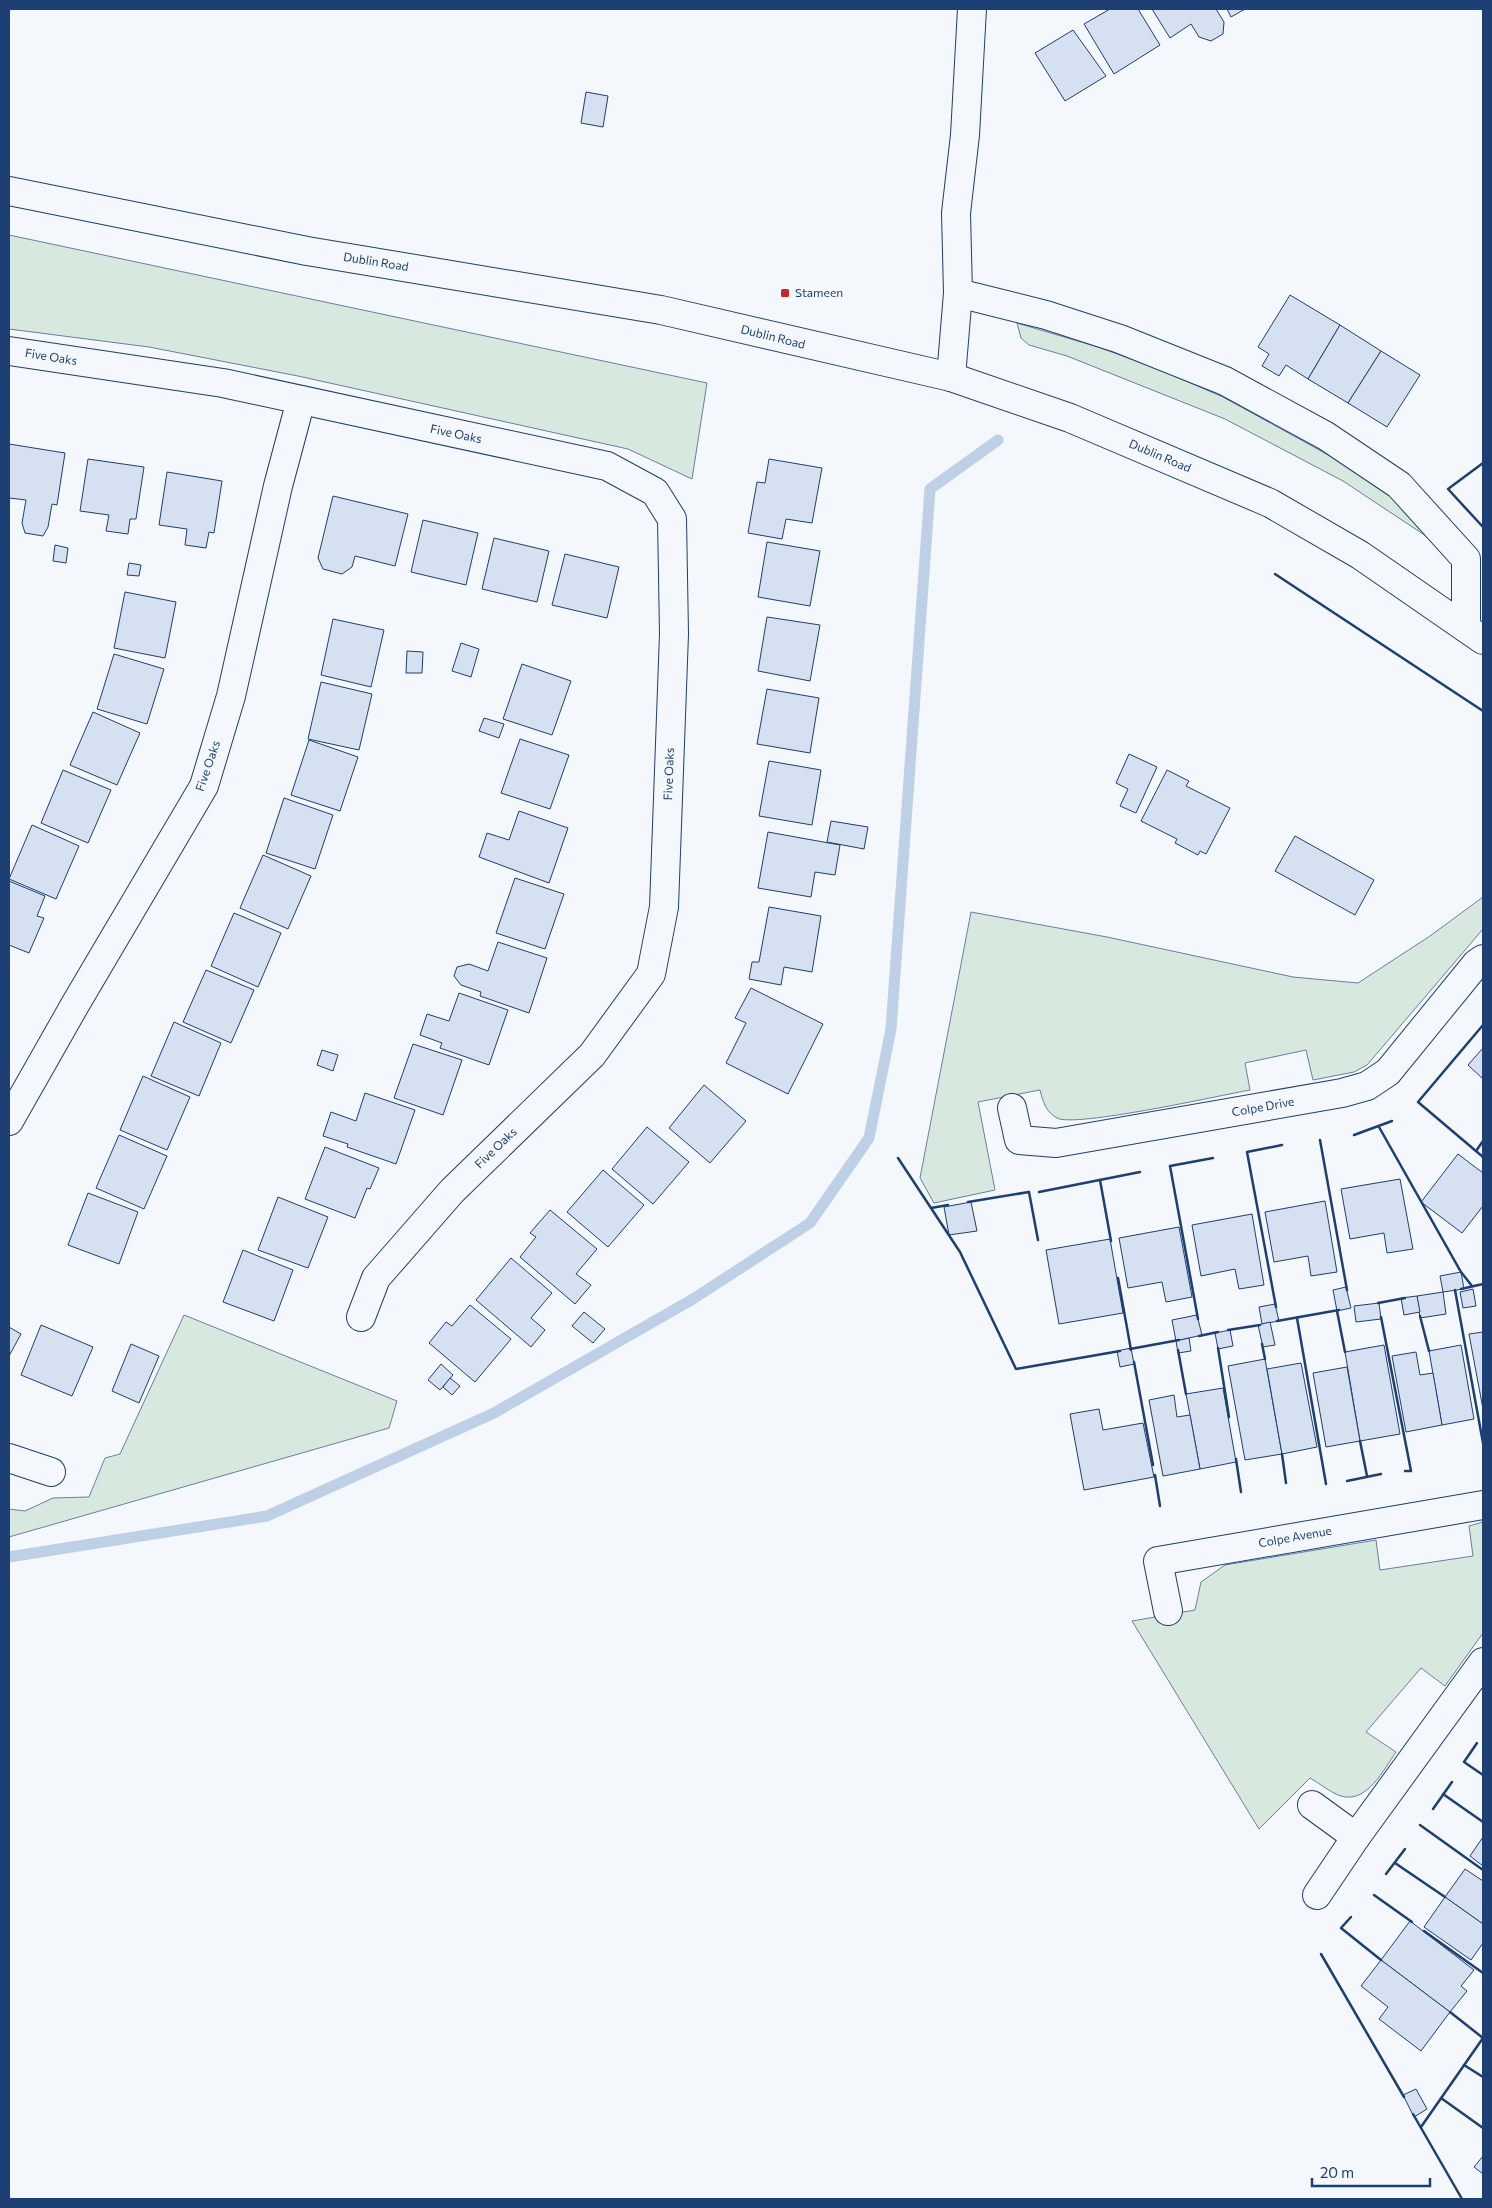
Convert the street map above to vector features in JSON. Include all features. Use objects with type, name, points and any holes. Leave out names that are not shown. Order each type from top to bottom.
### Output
[{"type":"street","points":[[951,377],[958,293],[956,213],[965,135],[972,9]]},
{"type":"street","name":"Dublin Road","points":[[9,191],[307,251],[660,310],[951,377],[1070,418],[1264,500],[1360,555],[1475,634]]},
{"type":"street","points":[[958,293],[1046,315],[1120,339],[1225,381],[1326,436],[1400,485],[1466,559],[1475,634]]},
{"type":"street","name":"Five Oaks","points":[[9,351],[222,383],[607,466],[655,492],[672,519],[674,634],[664,907],[651,974],[592,1055],[452,1191],[376,1278],[361,1317]]},
{"type":"street","name":"Five Oaks","points":[[9,1121],[81,994],[204,786],[231,696],[278,486],[300,400]]},
{"type":"street","name":"Colpe Drive","points":[[1012,1108],[1019,1140],[1056,1143],[1342,1093],[1367,1086],[1388,1072],[1476,964],[1483,959]]},
{"type":"street","points":[[9,1458],[51,1472]]},
{"type":"street","name":"Colpe Avenue","points":[[1168,1612],[1158,1561],[1483,1504]]},
{"type":"street","points":[[1317,1895],[1356,1837],[1483,1662]]},
{"type":"street","points":[[1312,1805],[1356,1837]]},
{"type":"shaded area","points":[[9,235],[707,383],[692,479],[628,449],[298,376],[149,347],[9,329]]},
{"type":"shaded area","points":[[1017,323],[1098,347],[1156,368],[1223,397],[1332,457],[1381,488],[1416,515],[1432,540],[1343,481],[1225,419],[1067,356],[1029,345],[1021,338]]},
{"type":"shaded area","points":[[1483,897],[1483,929],[1367,1065],[1354,1072],[1313,1080],[1306,1050],[1245,1063],[1250,1090],[1090,1119],[1069,1120],[1057,1118],[1045,1106],[1040,1090],[978,1102],[995,1190],[934,1203],[920,1178],[971,912],[1107,937],[1293,977],[1358,983],[1430,936]]},
{"type":"shaded area","points":[[184,1315],[397,1401],[389,1428],[9,1537],[9,1509],[25,1511],[53,1498],[89,1497],[105,1458],[120,1454]]},
{"type":"shaded area","points":[[1483,1522],[1483,1633],[1445,1686],[1421,1668],[1366,1732],[1396,1752],[1380,1776],[1367,1790],[1359,1795],[1350,1797],[1337,1795],[1310,1778],[1259,1829],[1132,1621],[1195,1610],[1201,1582],[1225,1565],[1376,1540],[1380,1570],[1473,1556],[1469,1526]]},
{"type":"building","points":[[1110,9],[1138,9],[1160,45],[1114,74],[1084,24]]},
{"type":"building","points":[[1152,9],[1216,9],[1224,22],[1223,34],[1211,41],[1199,37],[1191,24],[1170,38]]},
{"type":"building","points":[[1227,9],[1245,9],[1231,17]]},
{"type":"building","points":[[1073,30],[1106,76],[1065,101],[1035,53]]},
{"type":"building","points":[[586,92],[608,96],[603,127],[581,123]]},
{"type":"building","points":[[1290,295],[1340,325],[1308,379],[1286,365],[1279,376],[1262,366],[1269,354],[1258,347]]},
{"type":"building","points":[[1340,325],[1381,351],[1348,403],[1308,379]]},
{"type":"building","points":[[1381,351],[1420,375],[1387,427],[1348,403]]},
{"type":"building","points":[[9,444],[65,453],[57,505],[52,504],[48,527],[43,536],[25,533],[22,523],[26,500],[9,498]]},
{"type":"building","points":[[88,459],[144,467],[136,519],[130,519],[128,534],[106,531],[109,515],[80,511]]},
{"type":"building","points":[[769,459],[822,468],[812,523],[786,519],[782,539],[748,533],[757,482],[765,483]]},
{"type":"building","points":[[167,472],[222,481],[214,533],[209,532],[206,548],[185,545],[187,529],[159,525]]},
{"type":"building","points":[[333,496],[408,514],[395,566],[355,556],[352,567],[342,574],[323,569],[318,558]]},
{"type":"building","points":[[423,520],[478,533],[466,585],[411,572]]},
{"type":"building","points":[[494,538],[549,551],[537,602],[482,589]]},
{"type":"building","points":[[767,542],[820,551],[810,606],[758,597]]},
{"type":"building","points":[[55,545],[68,548],[66,563],[53,561]]},
{"type":"building","points":[[565,554],[619,567],[607,618],[552,605]]},
{"type":"building","points":[[129,563],[141,565],[139,576],[127,575]]},
{"type":"building","points":[[125,592],[176,602],[165,658],[114,648]]},
{"type":"building","points":[[767,617],[820,625],[810,681],[758,671]]},
{"type":"building","points":[[333,619],[384,630],[371,687],[321,675]]},
{"type":"building","points":[[461,643],[479,649],[471,677],[452,671]]},
{"type":"building","points":[[407,651],[423,652],[422,673],[406,673]]},
{"type":"building","points":[[114,654],[164,669],[147,724],[97,709]]},
{"type":"building","points":[[522,664],[571,681],[552,735],[503,719]]},
{"type":"building","points":[[321,682],[372,694],[359,750],[308,739]]},
{"type":"building","points":[[767,689],[819,698],[810,753],[757,744]]},
{"type":"building","points":[[93,712],[140,733],[117,785],[70,765]]},
{"type":"building","points":[[484,718],[504,724],[499,738],[479,731]]},
{"type":"building","points":[[520,739],[569,755],[550,809],[501,793]]},
{"type":"building","points":[[309,740],[358,757],[340,811],[291,795]]},
{"type":"building","points":[[1129,754],[1157,767],[1136,813],[1120,806],[1128,789],[1116,783]]},
{"type":"building","points":[[769,761],[821,770],[812,825],[759,816]]},
{"type":"building","points":[[63,770],[111,790],[88,843],[41,823]]},
{"type":"building","points":[[1167,770],[1189,781],[1186,786],[1230,808],[1206,854],[1200,851],[1198,855],[1175,843],[1177,839],[1141,821]]},
{"type":"building","points":[[284,798],[333,815],[315,869],[266,853]]},
{"type":"building","points":[[519,811],[568,828],[549,883],[479,857],[487,833],[509,840]]},
{"type":"building","points":[[831,821],[868,827],[864,849],[827,842]]},
{"type":"building","points":[[32,825],[79,846],[56,899],[9,879]]},
{"type":"building","points":[[768,832],[840,845],[835,875],[815,872],[811,897],[758,888]]},
{"type":"building","points":[[1295,836],[1374,880],[1355,915],[1275,871]]},
{"type":"building","points":[[263,855],[311,876],[288,929],[240,908]]},
{"type":"building","points":[[515,878],[564,894],[545,949],[496,933]]},
{"type":"building","points":[[9,881],[45,896],[37,916],[44,918],[29,953],[9,945]]},
{"type":"building","points":[[769,907],[821,916],[812,972],[784,967],[781,985],[749,979],[752,962],[759,962]]},
{"type":"building","points":[[234,913],[281,933],[258,987],[211,966]]},
{"type":"building","points":[[498,942],[547,958],[529,1013],[480,996],[481,992],[461,985],[454,976],[457,967],[469,964],[488,971]]},
{"type":"building","points":[[206,970],[254,990],[231,1043],[183,1022]]},
{"type":"building","points":[[751,988],[823,1024],[788,1094],[726,1063],[746,1023],[735,1018]]},
{"type":"building","points":[[459,993],[508,1010],[489,1065],[440,1048],[442,1043],[420,1035],[427,1014],[449,1021]]},
{"type":"building","points":[[174,1022],[221,1043],[199,1096],[151,1076]]},
{"type":"building","points":[[413,1044],[462,1060],[443,1115],[394,1098]]},
{"type":"building","points":[[1483,1048],[1483,1079],[1468,1065]]},
{"type":"building","points":[[322,1050],[338,1055],[333,1071],[317,1065]]},
{"type":"building","points":[[143,1076],[190,1097],[167,1150],[120,1130]]},
{"type":"building","points":[[704,1085],[746,1121],[710,1163],[669,1128]]},
{"type":"building","points":[[365,1093],[415,1110],[396,1164],[347,1147],[348,1144],[323,1136],[331,1112],[356,1121]]},
{"type":"building","points":[[647,1127],[689,1162],[653,1204],[612,1169]]},
{"type":"building","points":[[119,1135],[167,1156],[144,1209],[96,1188]]},
{"type":"building","points":[[325,1147],[379,1168],[370,1189],[367,1188],[355,1218],[305,1199]]},
{"type":"building","points":[[1458,1154],[1483,1173],[1483,1206],[1462,1233],[1421,1202]]},
{"type":"building","points":[[603,1170],[644,1205],[608,1247],[567,1212]]},
{"type":"building","points":[[1400,1179],[1413,1249],[1387,1253],[1384,1233],[1350,1239],[1341,1189]]},
{"type":"building","points":[[88,1193],[138,1212],[119,1264],[68,1245]]},
{"type":"building","points":[[278,1197],[328,1217],[308,1268],[258,1250]]},
{"type":"building","points":[[1325,1201],[1337,1272],[1311,1276],[1308,1256],[1274,1262],[1265,1212]]},
{"type":"building","points":[[971,1202],[977,1231],[949,1235],[944,1207]]},
{"type":"building","points":[[550,1210],[597,1249],[576,1274],[591,1285],[575,1304],[520,1257],[536,1237],[530,1233]]},
{"type":"building","points":[[1252,1214],[1264,1285],[1239,1289],[1235,1269],[1201,1276],[1192,1225]]},
{"type":"building","points":[[1179,1227],[1192,1297],[1166,1302],[1162,1282],[1128,1288],[1119,1238]]},
{"type":"building","points":[[1110,1239],[1123,1313],[1059,1324],[1046,1250]]},
{"type":"building","points":[[243,1250],[293,1270],[274,1321],[223,1302]]},
{"type":"building","points":[[511,1258],[552,1293],[531,1318],[545,1330],[531,1347],[476,1300]]},
{"type":"building","points":[[1461,1272],[1464,1289],[1443,1292],[1440,1276]]},
{"type":"building","points":[[1346,1287],[1351,1308],[1337,1311],[1333,1290]]},
{"type":"building","points":[[1473,1289],[1476,1306],[1463,1308],[1460,1292]]},
{"type":"building","points":[[1443,1292],[1446,1314],[1420,1318],[1417,1296]]},
{"type":"building","points":[[1417,1296],[1420,1312],[1404,1315],[1401,1298]]},
{"type":"building","points":[[1379,1303],[1381,1319],[1356,1322],[1354,1306]]},
{"type":"building","points":[[1275,1304],[1279,1321],[1262,1324],[1259,1307]]},
{"type":"building","points":[[470,1305],[511,1339],[475,1382],[429,1343],[446,1322],[452,1326]]},
{"type":"building","points":[[584,1312],[605,1329],[593,1343],[572,1326]]},
{"type":"building","points":[[1197,1315],[1202,1335],[1176,1341],[1172,1320]]},
{"type":"building","points":[[1270,1322],[1275,1345],[1263,1347],[1258,1325]]},
{"type":"building","points":[[41,1325],[93,1347],[72,1396],[21,1375]]},
{"type":"building","points":[[9,1327],[21,1334],[9,1356]]},
{"type":"building","points":[[1230,1330],[1233,1346],[1218,1349],[1215,1333]]},
{"type":"building","points":[[1483,1332],[1483,1409],[1469,1334]]},
{"type":"building","points":[[1189,1338],[1191,1351],[1178,1353],[1176,1341]]},
{"type":"building","points":[[131,1344],[159,1356],[139,1403],[112,1391]]},
{"type":"building","points":[[1384,1345],[1400,1434],[1360,1441],[1345,1352]]},
{"type":"building","points":[[1461,1345],[1474,1419],[1442,1425],[1429,1351]]},
{"type":"building","points":[[1131,1348],[1134,1364],[1120,1367],[1117,1351]]},
{"type":"building","points":[[1416,1352],[1420,1375],[1433,1373],[1442,1425],[1406,1432],[1392,1356]]},
{"type":"building","points":[[1265,1359],[1282,1454],[1245,1460],[1228,1366]]},
{"type":"building","points":[[1301,1363],[1317,1447],[1282,1454],[1267,1369]]},
{"type":"building","points":[[441,1364],[453,1375],[440,1390],[428,1380]]},
{"type":"building","points":[[1347,1367],[1360,1441],[1326,1447],[1313,1373]]},
{"type":"building","points":[[450,1378],[460,1386],[452,1395],[443,1387]]},
{"type":"building","points":[[1223,1388],[1236,1462],[1200,1469],[1186,1394]]},
{"type":"building","points":[[1174,1395],[1177,1417],[1190,1415],[1200,1469],[1163,1476],[1149,1400]]},
{"type":"building","points":[[1099,1409],[1103,1430],[1143,1423],[1154,1477],[1084,1490],[1070,1414]]},
{"type":"building","points":[[1483,1837],[1483,1866],[1470,1856]]},
{"type":"building","points":[[1465,1869],[1483,1881],[1483,1924],[1445,1897]]},
{"type":"building","points":[[1445,1897],[1483,1924],[1483,1943],[1471,1960],[1424,1927]]},
{"type":"building","points":[[1410,1921],[1474,1970],[1461,1986],[1467,1991],[1450,2012],[1381,1960]]},
{"type":"building","points":[[1381,1960],[1450,2012],[1421,2051],[1379,2019],[1388,2007],[1361,1986]]},
{"type":"building","points":[[1416,2089],[1427,2109],[1414,2117],[1403,2095]]},
{"type":"building","points":[[1483,2156],[1483,2174],[1474,2167]]},
{"type":"waterway","points":[[9,1557],[267,1516],[494,1413],[693,1299],[810,1223],[869,1138],[891,1029],[930,489],[998,440]]},
{"type":"wall","points":[[1483,463],[1448,489],[1483,527]]},
{"type":"wall","points":[[1275,574],[1483,711]]},
{"type":"wall","points":[[1483,1025],[1418,1102],[1483,1157]]},
{"type":"wall","points":[[1354,1135],[1392,1121]]},
{"type":"wall","points":[[1379,1127],[1461,1272],[1472,1286]]},
{"type":"wall","points":[[1320,1140],[1347,1290]]},
{"type":"wall","points":[[1476,1151],[1483,1141]]},
{"type":"wall","points":[[1276,1307],[1247,1152],[1282,1145]]},
{"type":"wall","points":[[898,1158],[960,1252],[1016,1369],[1120,1351]]},
{"type":"wall","points":[[1198,1319],[1170,1166],[1213,1158]]},
{"type":"wall","points":[[1039,1192],[1140,1172]]},
{"type":"wall","points":[[1100,1180],[1111,1241]]},
{"type":"wall","points":[[968,1202],[1029,1192],[1038,1240]]},
{"type":"wall","points":[[931,1208],[948,1205]]},
{"type":"wall","points":[[1118,1278],[1131,1350]]},
{"type":"wall","points":[[1461,1289],[1483,1284]]},
{"type":"wall","points":[[1455,1290],[1483,1443]]},
{"type":"wall","points":[[1378,1303],[1405,1298]]},
{"type":"wall","points":[[1277,1321],[1339,1310]]},
{"type":"wall","points":[[1337,1311],[1345,1352]]},
{"type":"wall","points":[[1420,1316],[1429,1351]]},
{"type":"wall","points":[[1381,1317],[1411,1471],[1405,1471]]},
{"type":"wall","points":[[1297,1318],[1326,1484]]},
{"type":"wall","points":[[1228,1330],[1260,1325]]},
{"type":"wall","points":[[1199,1336],[1218,1332]]},
{"type":"wall","points":[[1130,1349],[1179,1340]]},
{"type":"wall","points":[[1262,1344],[1265,1359]]},
{"type":"wall","points":[[1218,1348],[1229,1417]]},
{"type":"wall","points":[[1178,1350],[1186,1394]]},
{"type":"wall","points":[[1134,1362],[1153,1465]]},
{"type":"wall","points":[[1360,1441],[1367,1476]]},
{"type":"wall","points":[[1282,1454],[1286,1483]]},
{"type":"wall","points":[[1236,1459],[1241,1492]]},
{"type":"wall","points":[[1347,1481],[1381,1474]]},
{"type":"wall","points":[[1155,1475],[1160,1506]]},
{"type":"wall","points":[[1477,1743],[1464,1762],[1483,1775]]},
{"type":"wall","points":[[1433,1809],[1452,1782]]},
{"type":"wall","points":[[1443,1794],[1483,1822]]},
{"type":"wall","points":[[1420,1825],[1483,1870]]},
{"type":"wall","points":[[1386,1874],[1405,1849]]},
{"type":"wall","points":[[1395,1863],[1445,1897]]},
{"type":"wall","points":[[1374,1895],[1412,1922]]},
{"type":"wall","points":[[1351,1917],[1341,1928],[1381,1960]]},
{"type":"wall","points":[[1424,1931],[1483,1973]]},
{"type":"wall","points":[[1321,1954],[1404,2097]]},
{"type":"wall","points":[[1421,2127],[1483,2038],[1450,2012]]},
{"type":"wall","points":[[1464,2065],[1483,2077]]},
{"type":"wall","points":[[1441,2098],[1483,2128]]},
{"type":"wall","points":[[1413,2114],[1462,2199]]},
{"type":"place","name":"Stameen","points":[[785,293]]}]
